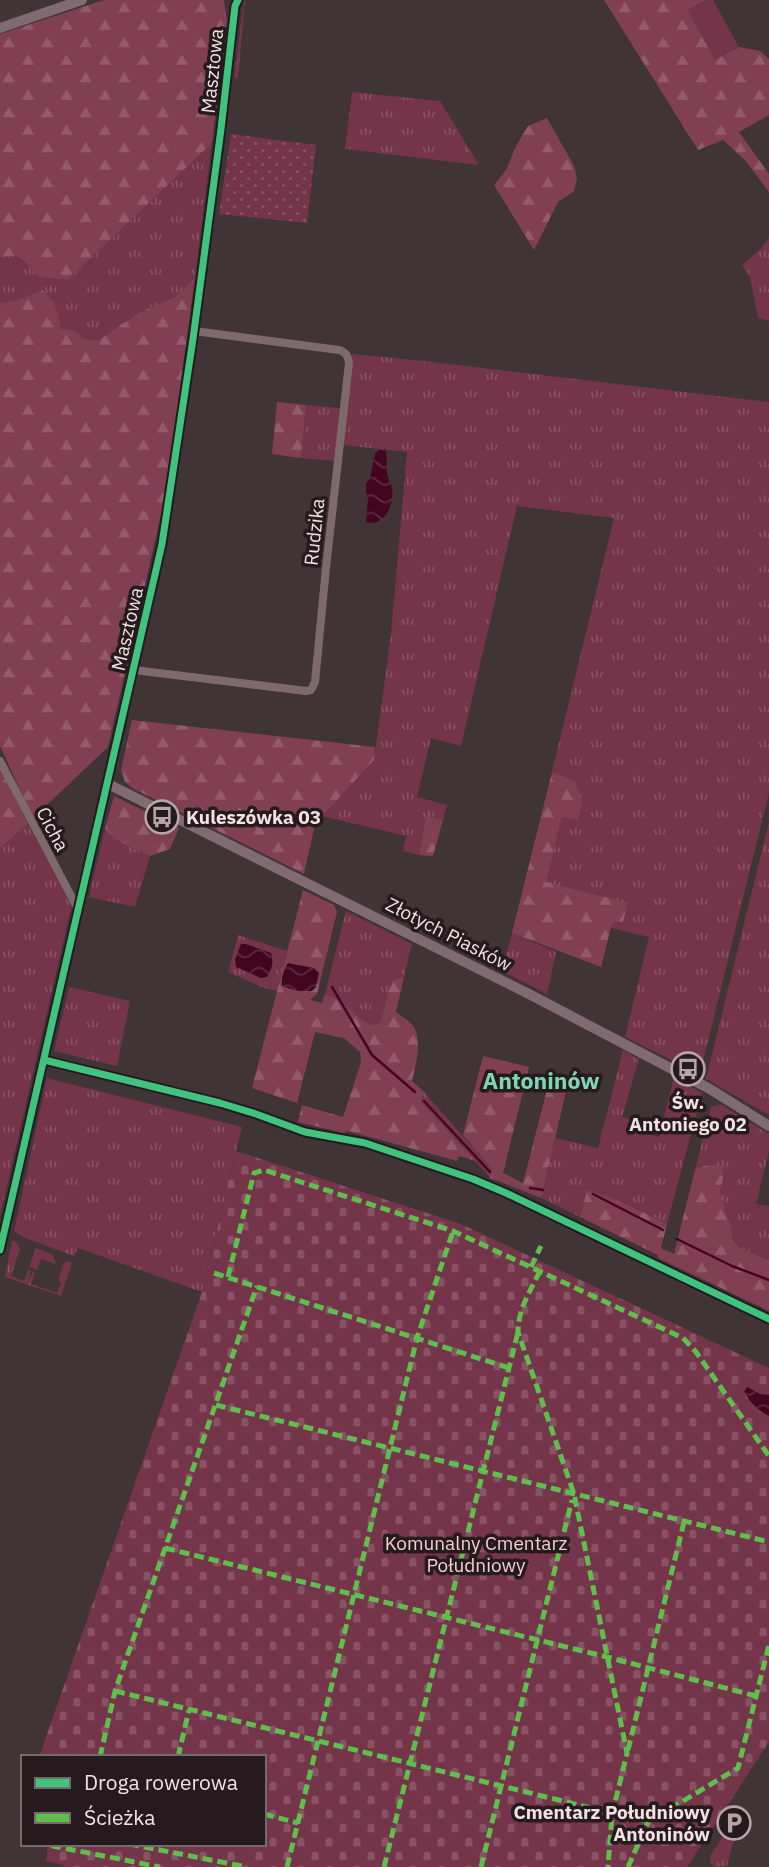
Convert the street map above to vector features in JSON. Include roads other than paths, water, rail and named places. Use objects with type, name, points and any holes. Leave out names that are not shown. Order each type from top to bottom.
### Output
[{"type":"street","points":[[0,28],[82,0]]},
{"type":"street","name":"Masztowa","points":[[0,1250],[162,544],[194,331],[236,2]]},
{"type":"street","name":"Rudzika","points":[[134,670],[306,691],[314,686],[348,356],[339,350],[194,331]]},
{"type":"street","name":"Cicha","points":[[0,761],[79,912]]},
{"type":"street","name":"Złotych Piasków","points":[[108,784],[529,994],[710,1089],[769,1126]]},
{"type":"street","points":[[44,1060],[220,1103],[305,1132],[365,1143],[473,1179],[769,1318]]},
{"type":"water","points":[[385,449],[392,501],[383,518],[372,523],[366,522],[366,484],[370,478],[375,454]]},
{"type":"water","points":[[241,944],[271,953],[272,965],[267,977],[261,978],[236,967],[235,960]]},
{"type":"water","points":[[288,963],[314,968],[319,973],[316,987],[312,991],[297,991],[282,986]]},
{"type":"water","points":[[747,1387],[760,1394],[769,1395],[769,1416],[749,1400],[744,1392]]},
{"type":"waterway","points":[[332,987],[372,1055],[415,1092]]},
{"type":"waterway","points":[[424,1101],[490,1172]]},
{"type":"waterway","points":[[530,1188],[543,1190]]},
{"type":"waterway","points":[[593,1194],[663,1230]]},
{"type":"waterway","points":[[677,1239],[732,1266],[769,1280]]},
{"type":"place","name":"Kuleszówka 03","points":[[162,817]]},
{"type":"place","name":"Św. Antoniego 02","points":[[688,1069]]},
{"type":"place","name":"Cmentarz Południowy Antoninów","points":[[734,1823]]},
{"type":"district","name":"Antoninów","points":[[541,1081]]},
{"type":"park label","name":"Komunalny Cmentarz Południowy","points":[[476,1554]]}]
